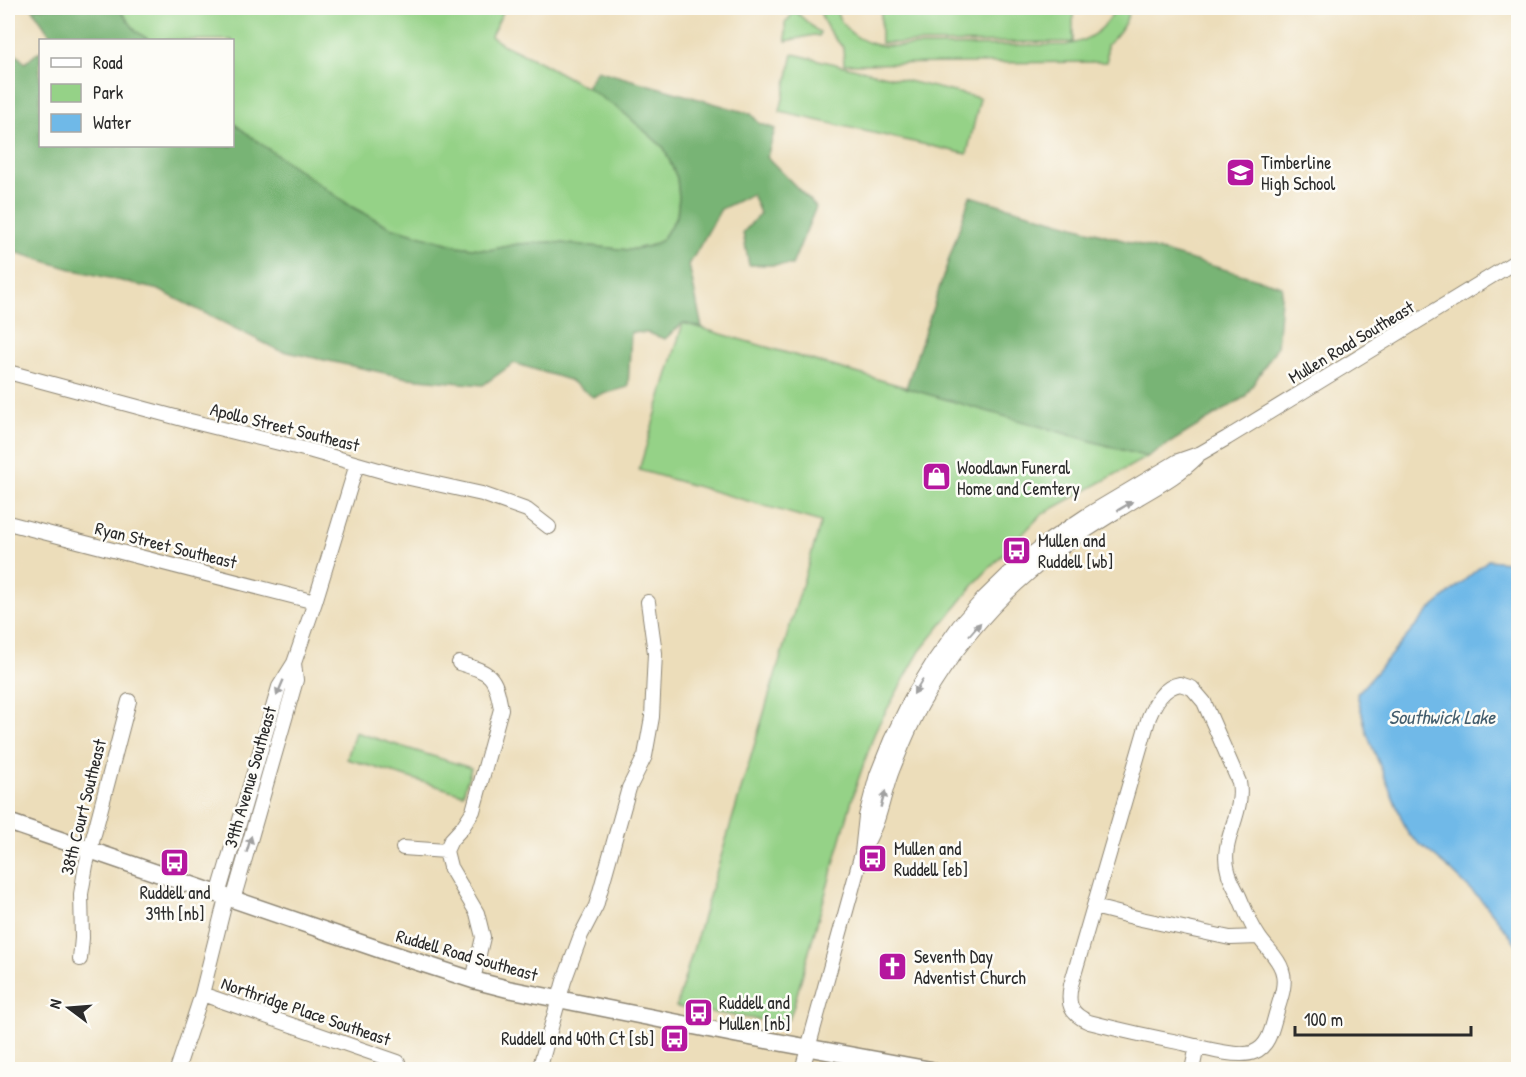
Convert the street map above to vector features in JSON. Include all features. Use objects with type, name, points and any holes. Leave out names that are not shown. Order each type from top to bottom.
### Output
[{"type":"main road","name":"Ruddell Road Southeast","points":[[8,822],[226,898],[473,980],[559,1000],[931,1070]]},
{"type":"street","name":"Mullen Road Southeast","points":[[802,1070],[862,853],[877,820],[892,771],[922,703],[945,665],[1006,593],[1058,549],[1183,471],[1201,453],[1518,260]]},
{"type":"street","name":"Apollo Street Southeast","points":[[8,372],[312,451],[396,476],[482,494],[527,510],[549,527]]},
{"type":"street","name":"39th Avenue Southeast","points":[[177,1070],[202,994],[279,687],[294,663],[357,464]]},
{"type":"street","name":"Ryan Street Southeast","points":[[8,523],[315,602]]},
{"type":"street","points":[[539,1070],[564,981],[581,935],[596,906],[629,788],[645,756],[652,717],[655,652],[648,602]]},
{"type":"street","points":[[459,663],[482,670],[492,678],[498,692],[501,709],[473,811],[451,840],[446,851],[450,867],[477,913],[483,937],[473,980]]},
{"type":"street","points":[[1174,685],[1192,688],[1204,702],[1239,782],[1240,802],[1228,843],[1226,864],[1228,873],[1248,918],[1259,937],[1277,959],[1284,978],[1267,1041],[1254,1053],[1244,1055],[1089,1022],[1080,1018],[1073,1012],[1068,996],[1094,907],[1153,707],[1158,698],[1174,685]]},
{"type":"street","name":"38th Court Southeast","points":[[80,959],[81,894],[86,865],[129,701]]},
{"type":"street","points":[[403,848],[446,851]]},
{"type":"street","points":[[1094,907],[1221,936],[1259,937]]},
{"type":"street","name":"Northridge Place Southeast","points":[[202,994],[398,1062]]},
{"type":"street","points":[[1192,1070],[1197,1046]]},
{"type":"green space","points":[[32,8],[118,8],[136,31],[148,39],[53,39]]},
{"type":"green space","points":[[118,8],[505,8],[491,36],[596,93],[623,112],[664,148],[677,178],[679,197],[677,216],[662,240],[650,246],[629,250],[551,242],[518,244],[489,250],[457,246],[390,227],[352,207],[234,124],[234,39],[148,39],[136,31]]},
{"type":"green space","points":[[819,8],[835,8],[842,23],[860,39],[884,46],[1066,45],[1082,41],[1096,33],[1107,22],[1115,8],[1130,8],[1122,28],[1107,45],[1107,62],[844,64],[843,47],[828,29]]},
{"type":"green space","points":[[881,8],[1073,8],[1073,42],[881,43]]},
{"type":"green space","points":[[795,11],[820,32],[819,36],[786,41],[785,23]]},
{"type":"green space","points":[[8,47],[25,63],[39,52],[39,147],[234,147],[234,124],[352,207],[390,227],[457,246],[489,250],[518,244],[551,242],[629,250],[650,246],[662,240],[677,216],[679,197],[677,178],[664,148],[623,112],[586,87],[597,70],[751,114],[759,123],[775,129],[767,157],[816,207],[792,265],[749,265],[743,233],[760,213],[752,194],[721,209],[689,265],[702,328],[683,323],[665,339],[648,333],[631,332],[628,387],[593,397],[569,380],[514,363],[483,385],[408,378],[278,350],[159,290],[71,269],[8,250]]},
{"type":"green space","points":[[793,54],[980,98],[967,154],[780,112]]},
{"type":"green space","points":[[970,196],[1282,286],[1277,347],[1245,397],[1147,457],[906,388]]},
{"type":"green space","points":[[683,323],[1147,457],[1041,515],[977,581],[920,651],[876,729],[856,786],[793,1008],[789,1019],[781,1023],[676,1007],[821,522],[639,470]]},
{"type":"green space","points":[[355,732],[471,768],[463,794],[347,759]]},
{"type":"water","name":"Southwick Lake","points":[[1488,560],[1518,563],[1518,946],[1485,904],[1445,865],[1408,834],[1367,734],[1357,694],[1429,611]]},
{"type":"place","name":"Timberline High School","points":[[1240,172]]},
{"type":"place","name":"Woodlawn Funeral Home and Cemtery","points":[[936,477]]},
{"type":"place","name":"Mullen and Ruddell [wb]","points":[[1017,550]]},
{"type":"place","name":"Mullen and Ruddell [eb]","points":[[873,858]]},
{"type":"place","name":"Ruddell and 39th [nb]","points":[[175,863]]},
{"type":"place","name":"Seventh Day Adventist Church","points":[[893,966]]},
{"type":"place","name":"Ruddell and Mullen [nb]","points":[[698,1012]]},
{"type":"place","name":"Ruddell and 40th Ct [sb]","points":[[675,1038]]}]
